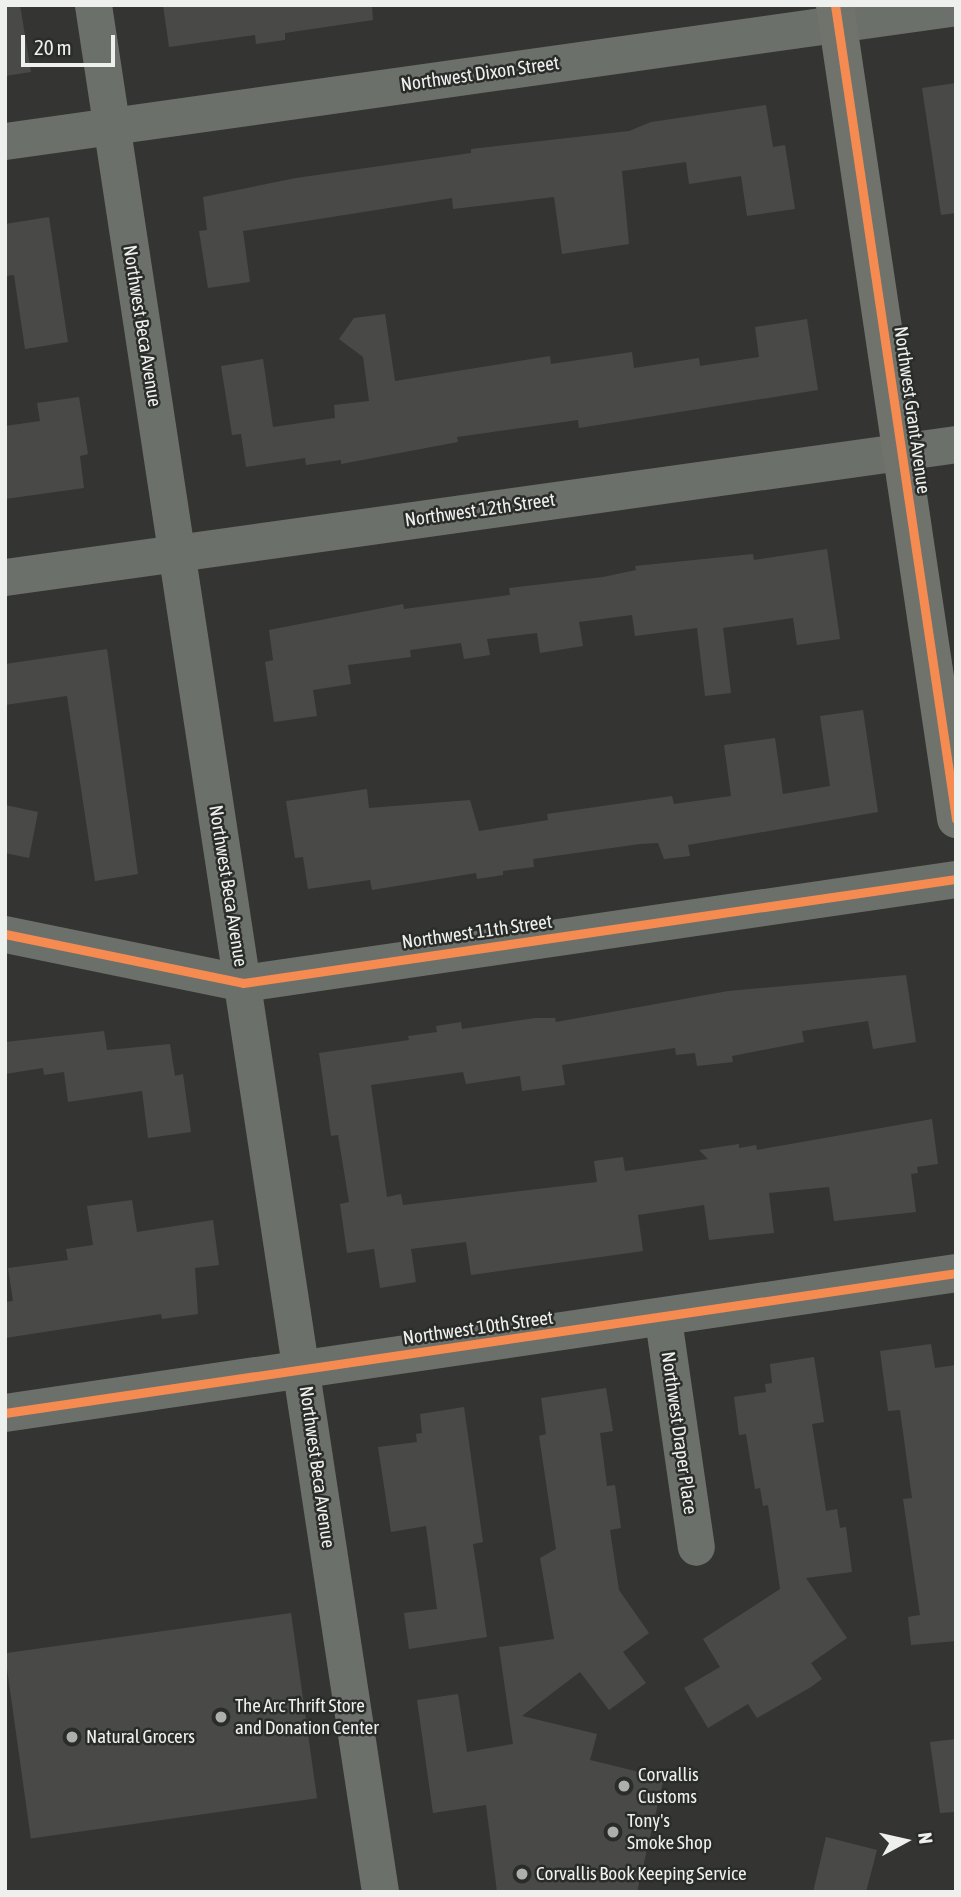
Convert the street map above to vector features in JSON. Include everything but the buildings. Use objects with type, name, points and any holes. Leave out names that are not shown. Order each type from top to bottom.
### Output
[{"type":"main road","name":"Northwest Grant Avenue","points":[[836,14],[956,819]]},
{"type":"street","name":"Northwest Beca Avenue","points":[[93,5],[303,1371],[380,1892]]},
{"type":"street","name":"Northwest Dixon Street","points":[[5,141],[836,14],[956,7]]},
{"type":"street","name":"Northwest 12th Street","points":[[5,577],[956,444]]},
{"type":"street","name":"Northwest 11th Street","points":[[5,934],[243,984],[956,879]]},
{"type":"street","name":"Northwest 10th Street","points":[[5,1413],[663,1319],[956,1273]]},
{"type":"street","name":"Northwest Draper Place","points":[[663,1319],[696,1547]]},
{"type":"cycle path","points":[[835,5],[956,819]]},
{"type":"cycle path","points":[[5,934],[243,983],[956,879]]},
{"type":"cycle path","points":[[5,1413],[956,1273]]},
{"type":"place","name":"The Arc Thrift Store and Donation Center","points":[[221,1717]]},
{"type":"place","name":"Natural Grocers","points":[[72,1737]]},
{"type":"place","name":"Corvallis Customs","points":[[624,1786]]},
{"type":"place","name":"Tony's Smoke Shop","points":[[613,1832]]},
{"type":"place","name":"Corvallis Book Keeping Service","points":[[522,1874]]}]
